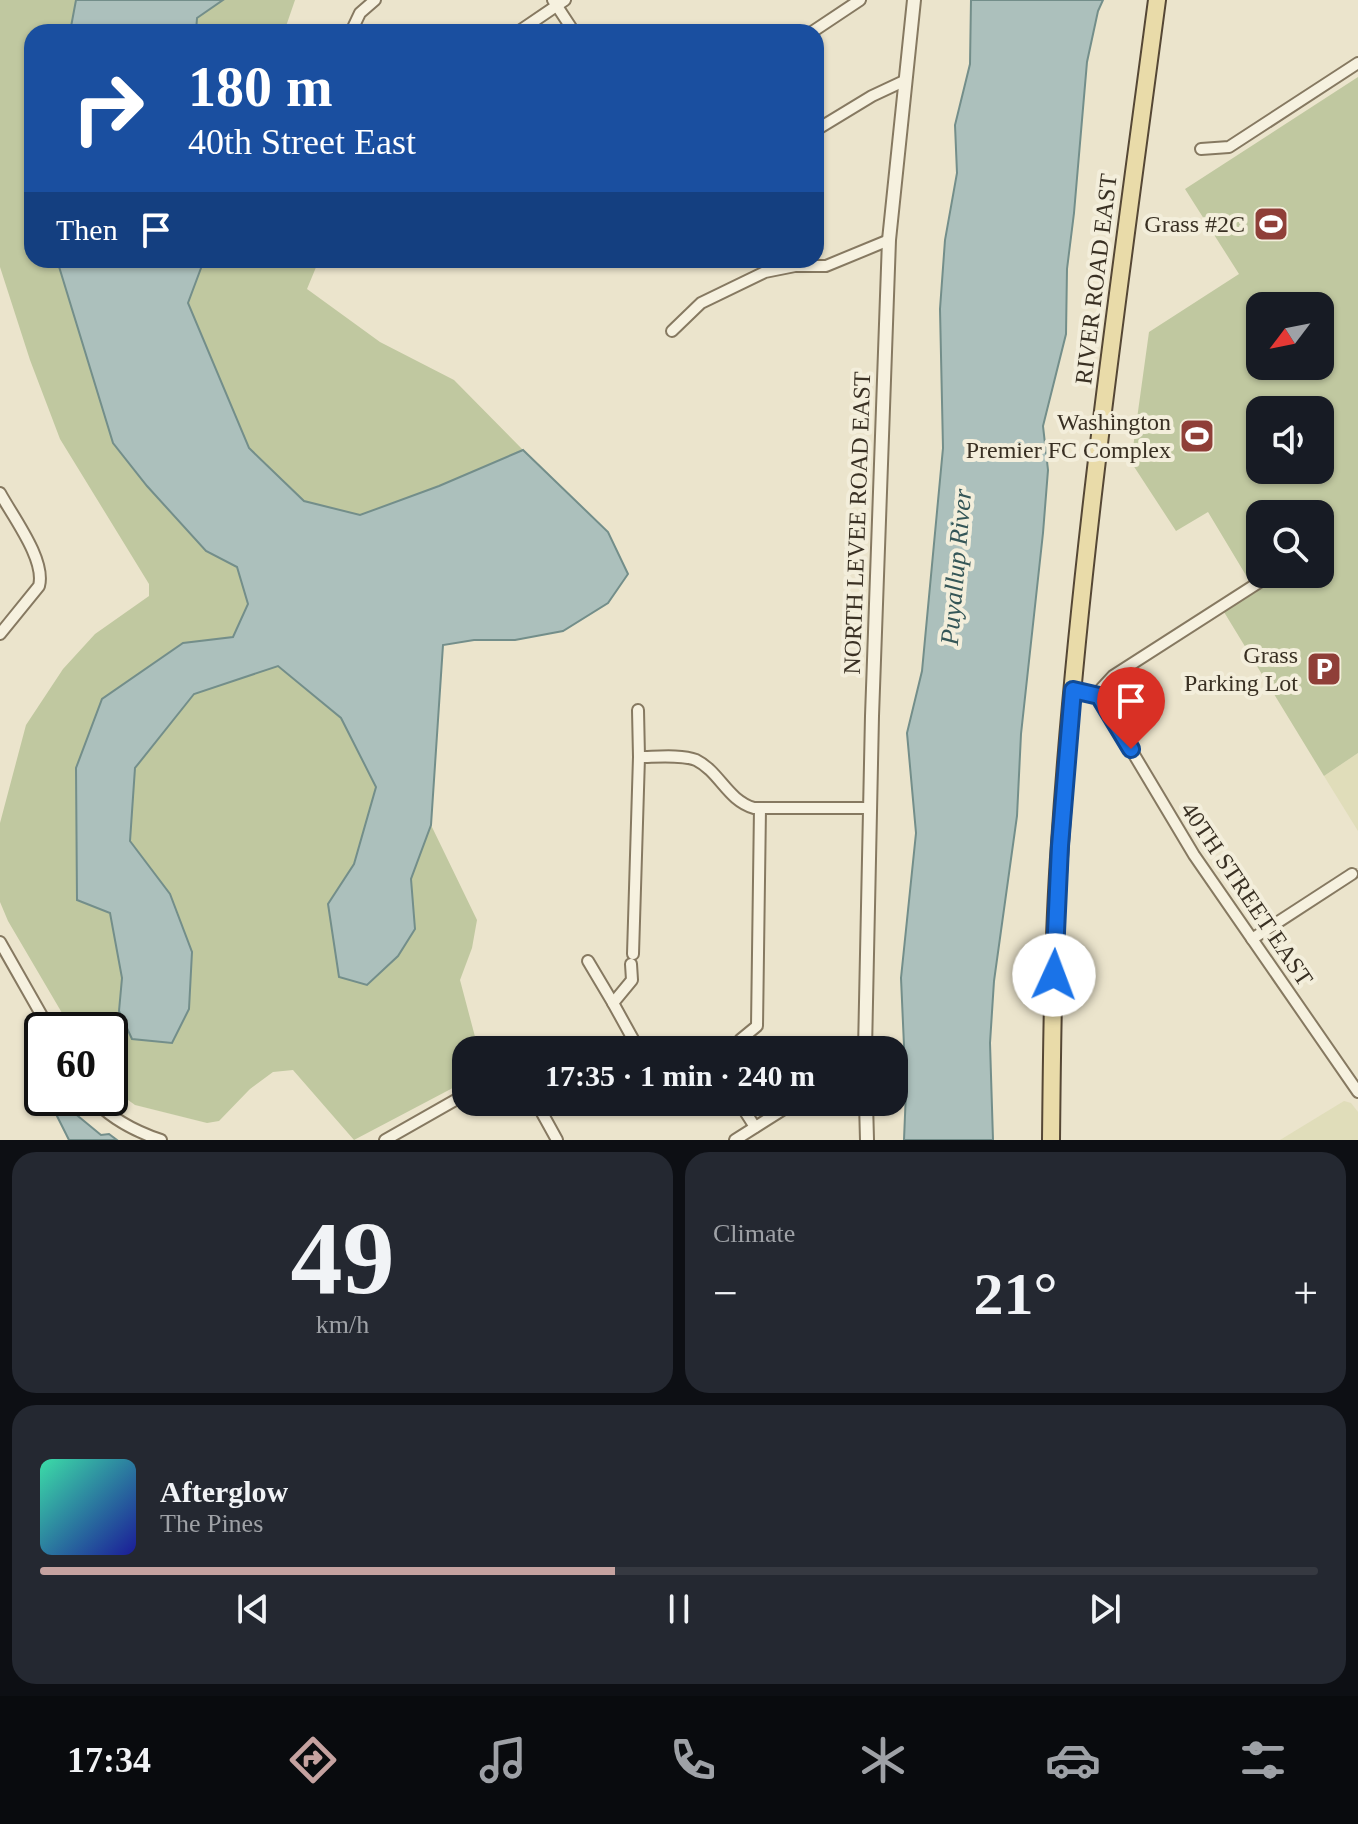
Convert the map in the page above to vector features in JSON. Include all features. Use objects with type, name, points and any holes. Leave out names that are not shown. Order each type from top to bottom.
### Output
[{"type":"main road","name":"RIVER ROAD EAST","points":[[1051,1140],[1054,952],[1073,690],[1098,447],[1157,0]]},
{"type":"street","points":[[355,24],[360,13],[375,0]]},
{"type":"street","points":[[824,24],[860,0]]},
{"type":"street","name":"NORTH LEVEE ROAD EAST","points":[[865,1036],[889,240],[914,0]]},
{"type":"street","points":[[529,24],[558,2],[570,24]]},
{"type":"street","points":[[1201,149],[1229,147],[1358,63]]},
{"type":"street","points":[[824,125],[904,81]]},
{"type":"street","points":[[824,266],[889,240]]},
{"type":"street","points":[[672,331],[701,303],[765,272],[785,268]]},
{"type":"street","points":[[0,493],[36,557],[41,577],[39,586],[0,634]]},
{"type":"street","points":[[1073,690],[1099,696],[1113,676],[1250,588]]},
{"type":"street","name":"40TH STREET EAST","points":[[1099,696],[1194,855],[1358,1092]]},
{"type":"street","points":[[613,1003],[632,980],[638,710]]},
{"type":"street","points":[[639,757],[693,759],[702,764],[737,801],[760,808],[870,808]]},
{"type":"street","points":[[746,1036],[757,1026],[760,808]]},
{"type":"street","points":[[1252,939],[1352,874]]},
{"type":"street","points":[[0,942],[40,1012]]},
{"type":"street","points":[[588,961],[631,1036]]},
{"type":"street","points":[[385,1140],[452,1102]]},
{"type":"street","points":[[113,1116],[137,1132],[161,1140]]},
{"type":"street","points":[[544,1116],[557,1140]]},
{"type":"street","points":[[748,1116],[755,1127]]},
{"type":"street","points":[[735,1140],[773,1116]]},
{"type":"street","points":[[866,1116],[867,1140]]},
{"type":"shaded area","points":[[1358,753],[1358,831],[1324,776]]},
{"type":"shaded area","points":[[1344,1101],[1351,1103],[1358,1112],[1358,1140],[1280,1140]]},
{"type":"green space","points":[[0,0],[76,0],[72,24],[24,24],[24,268],[59,268],[113,443],[206,551],[237,567],[248,604],[233,637],[182,643],[102,699],[110,912],[122,978],[121,1012],[61,1012],[0,902],[0,823],[26,725],[63,669],[95,634],[149,596],[149,584],[60,439],[0,267]]},
{"type":"green space","points":[[223,0],[295,0],[287,24],[197,24],[197,18]]},
{"type":"green space","name":"Washington Premier FC Complex","points":[[1358,77],[1358,753],[1324,776],[1224,612],[1256,592],[1254,588],[1334,588],[1334,500],[1246,500],[1246,575],[1208,512],[1176,531],[1131,462],[1149,332],[1239,274],[1185,189]]},
{"type":"green space","points":[[201,268],[316,268],[307,289],[380,342],[454,380],[523,450],[439,486],[359,515],[304,501],[249,448],[188,302]]},
{"type":"green space","points":[[278,666],[341,718],[376,787],[354,864],[328,904],[339,977],[398,956],[415,929],[411,879],[431,825],[477,920],[472,948],[460,980],[475,1036],[452,1036],[452,1088],[354,1140],[293,1070],[273,1072],[250,1089],[219,1121],[207,1123],[135,1105],[128,1100],[128,1017],[171,1043],[189,1009],[192,952],[170,894],[130,841],[135,768],[194,694]]},
{"type":"water","points":[[76,0],[223,0],[197,18],[197,24],[72,24]]},
{"type":"water","name":"Puyallup River","points":[[971,0],[1103,0],[1087,62],[1067,269],[1066,334],[1043,426],[1048,470],[1043,533],[1021,734],[1017,816],[994,981],[990,1043],[993,1140],[904,1140],[905,1116],[908,1116],[908,1036],[904,1036],[901,978],[916,833],[907,733],[922,671],[943,448],[940,309],[945,240],[957,173],[955,125],[970,64]]},
{"type":"water","points":[[59,268],[201,268],[188,303],[249,448],[304,501],[360,515],[523,450],[608,532],[628,574],[608,603],[563,631],[515,640],[474,640],[443,645],[431,825],[411,879],[415,929],[398,956],[367,985],[339,977],[328,904],[354,864],[376,787],[341,718],[278,666],[194,694],[135,768],[130,841],[170,894],[192,952],[189,1009],[172,1043],[132,1039],[128,1030],[128,1012],[119,1011],[122,978],[110,913],[77,900],[76,768],[102,699],[183,643],[233,637],[248,604],[237,567],[206,551],[113,443]]},
{"type":"water","points":[[57,1116],[78,1116],[101,1135],[109,1134],[117,1140],[69,1140]]},
{"type":"place","name":"Grass #2C","points":[[1271,224]]},
{"type":"place","name":"Washington Premier FC Complex","points":[[1197,436]]},
{"type":"place","name":"Grass Parking Lot","points":[[1324,669]]},
{"type":"route","points":[[1054,975],[1064,782],[1073,690],[1099,696],[1131,749]]}]
